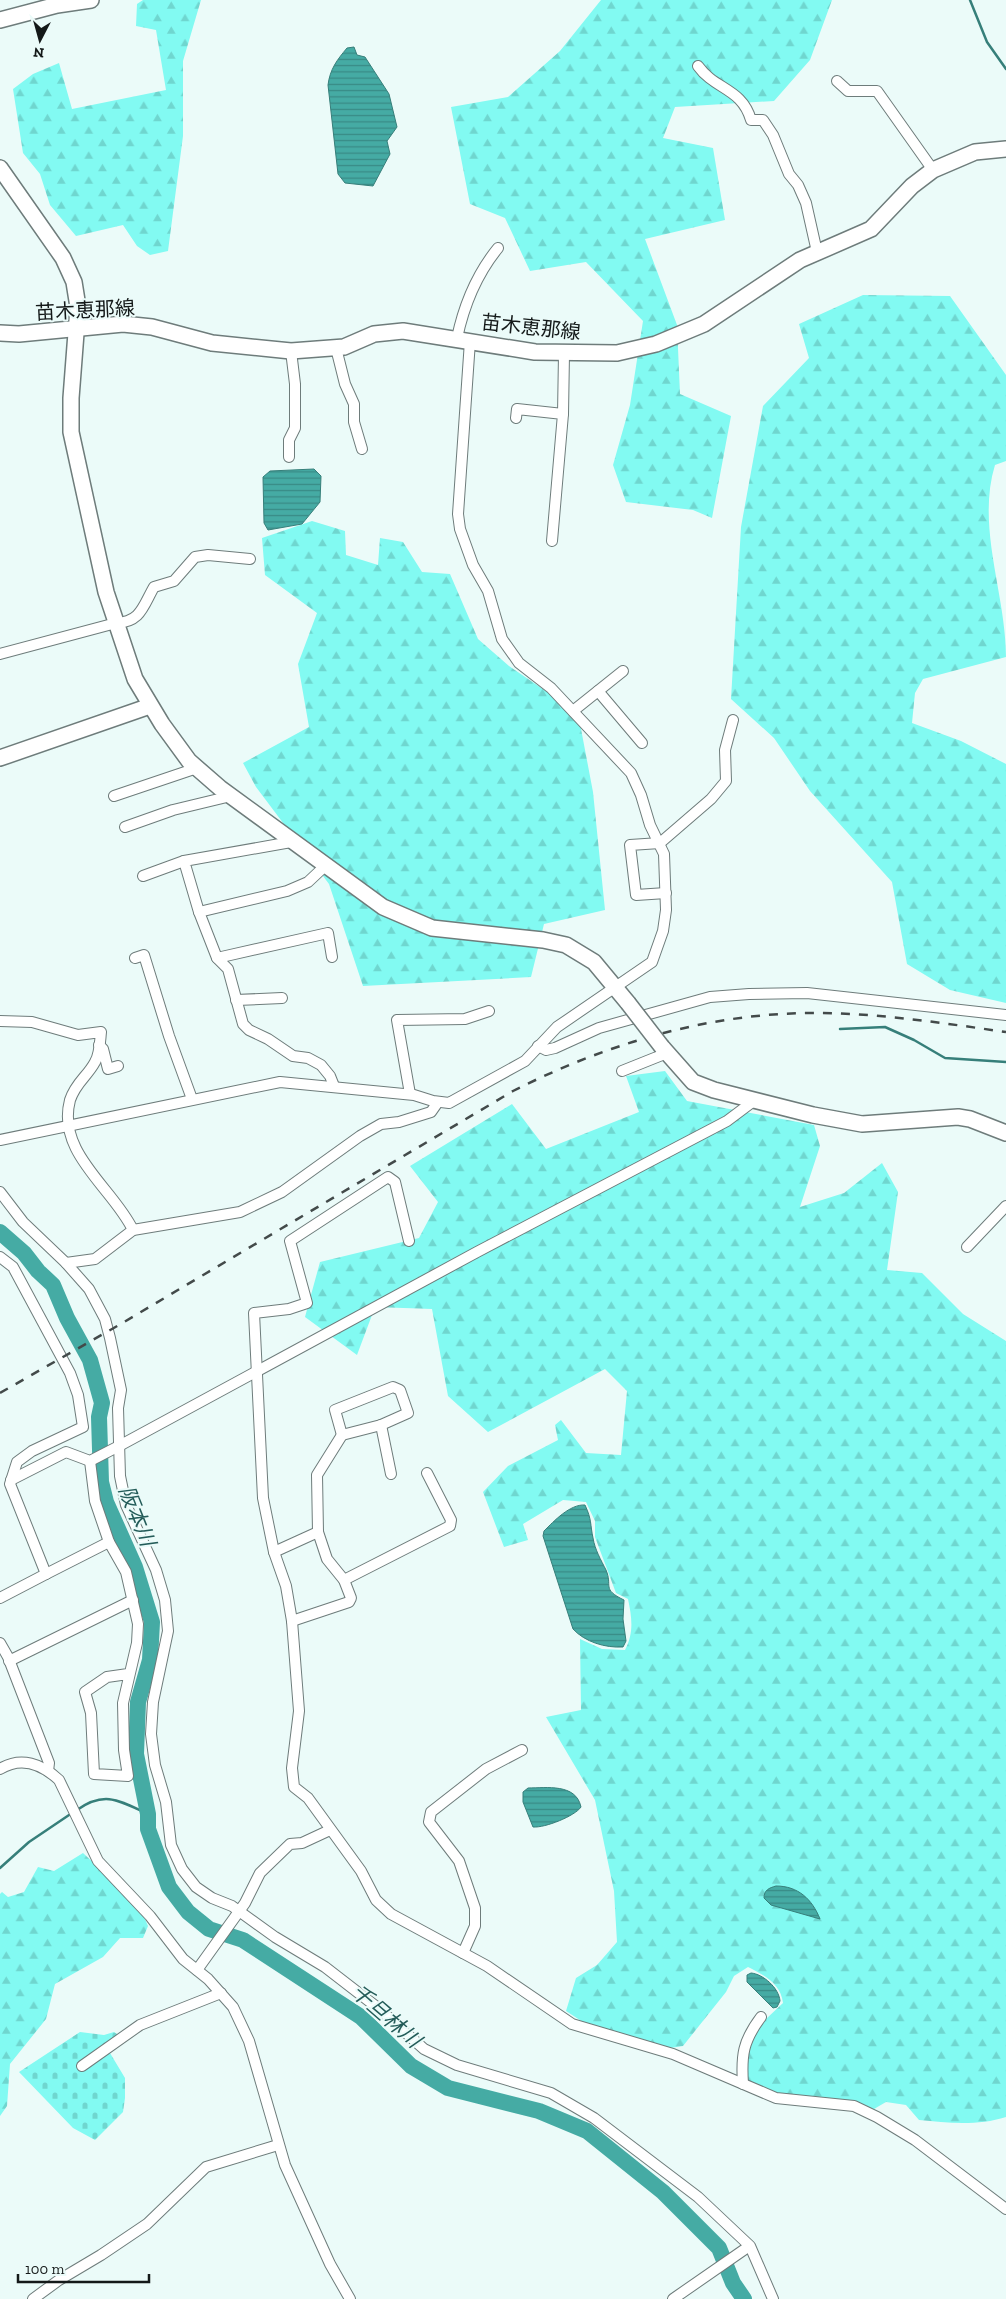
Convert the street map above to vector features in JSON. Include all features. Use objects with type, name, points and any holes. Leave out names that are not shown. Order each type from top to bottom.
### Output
[{"type":"street","points":[[0,20],[57,2],[91,0]]},
{"type":"street","points":[[698,66],[704,74],[737,96],[747,106],[751,120],[763,120],[773,135],[788,174],[798,185],[806,203],[817,252]]},
{"type":"street","points":[[837,82],[848,91],[877,91],[933,170]]},
{"type":"street","name":"苗木恵那線","points":[[0,333],[19,334],[123,324],[144,326],[212,343],[291,350],[336,348],[389,331],[422,332],[535,352],[564,354],[617,353],[656,344],[716,317],[786,268],[817,252],[871,229],[912,186],[933,170],[975,152],[1006,149]]},
{"type":"street","points":[[0,168],[70,271],[77,294],[78,328],[70,398],[72,445],[106,592],[135,679],[150,706],[196,768],[291,842],[384,907],[420,924],[460,932],[543,940],[566,945],[594,962],[664,1050],[693,1082],[755,1100],[854,1124],[958,1117],[970,1119],[1006,1133]]},
{"type":"street","points":[[0,1140],[280,1082],[410,1094],[438,1102],[449,1103],[457,1101],[525,1061],[557,1027],[652,962],[663,931],[666,893],[664,854],[650,825],[641,795],[630,773],[551,688],[519,663],[502,639],[488,591],[473,565],[460,529],[459,496],[464,339],[462,315],[483,267],[498,248]]},
{"type":"street","points":[[336,348],[354,404],[354,422],[362,449]]},
{"type":"street","points":[[289,457],[289,440],[295,428],[295,384],[291,350]]},
{"type":"street","points":[[552,541],[563,414],[564,354]]},
{"type":"street","points":[[516,418],[517,409],[563,414]]},
{"type":"street","points":[[0,654],[116,624],[128,623],[139,616],[154,587],[174,581],[195,558],[208,555],[250,559]]},
{"type":"street","points":[[573,711],[623,671]]},
{"type":"street","points":[[598,691],[642,743]]},
{"type":"street","points":[[0,758],[150,706]]},
{"type":"street","points":[[666,893],[636,895],[630,845],[660,843],[711,799],[726,781],[725,750],[732,720]]},
{"type":"street","points":[[114,796],[196,768]]},
{"type":"street","points":[[125,826],[173,810],[231,796]]},
{"type":"street","points":[[143,876],[184,861],[291,842]]},
{"type":"street","points":[[184,861],[199,912],[218,958],[228,969],[243,1024],[249,1030],[268,1039],[293,1056],[308,1058],[321,1065],[330,1076],[334,1086]]},
{"type":"street","points":[[199,912],[287,891],[308,882],[325,866]]},
{"type":"street","points":[[218,958],[328,933],[332,956]]},
{"type":"street","points":[[135,958],[144,955],[169,1036],[192,1100]]},
{"type":"street","points":[[538,1046],[546,1050],[555,1048],[599,1028],[662,1009],[726,995],[807,993],[1006,1015]]},
{"type":"street","points":[[236,1000],[282,998]]},
{"type":"street","points":[[410,1094],[397,1020],[465,1019],[489,1011]]},
{"type":"street","points":[[0,1021],[32,1022],[78,1035],[101,1032],[94,1064],[82,1076],[74,1090],[67,1113],[67,1126],[82,1161],[107,1190],[133,1230]]},
{"type":"street","points":[[99,1045],[103,1049],[108,1069],[118,1066]]},
{"type":"street","points":[[622,1070],[664,1050]]},
{"type":"street","points":[[11,1480],[66,1452],[90,1461],[120,1446],[192,1405],[258,1372],[478,1252],[727,1121],[755,1100]]},
{"type":"street","points":[[66,1263],[95,1259],[133,1230],[240,1212],[282,1192],[360,1136],[381,1124],[399,1122],[431,1112],[438,1102]]},
{"type":"street","points":[[410,1241],[395,1182],[388,1177],[290,1242],[306,1303],[289,1309],[254,1313],[258,1372],[260,1474],[274,1552],[286,1586],[292,1621],[299,1711],[292,1768],[294,1787],[308,1798],[362,1871],[376,1900],[391,1914],[487,1966],[572,2024],[673,2054],[776,2098],[854,2106],[877,2116],[915,2140],[1006,2208]]},
{"type":"street","points":[[0,1192],[23,1222],[66,1263],[89,1290],[105,1319],[121,1390],[118,1408],[120,1476],[126,1505],[156,1570],[165,1600],[168,1632],[153,1702],[151,1734],[155,1765],[166,1802],[171,1845],[182,1869],[196,1888],[325,1967],[378,2008],[424,2049],[457,2065],[552,2093],[594,2118],[698,2197],[750,2246],[773,2299]]},
{"type":"street","points":[[967,1247],[1006,1206]]},
{"type":"street","points":[[0,1257],[12,1267],[70,1373],[83,1418],[83,1427],[32,1451],[17,1462],[10,1484],[46,1574]]},
{"type":"street","points":[[292,1621],[349,1602],[351,1598],[344,1580],[327,1559],[318,1532],[317,1475],[342,1435],[381,1425],[408,1414],[400,1390],[393,1387],[334,1410],[342,1435]]},
{"type":"street","points":[[381,1425],[391,1474]]},
{"type":"street","points":[[90,1461],[95,1501],[109,1542],[126,1572],[138,1624],[138,1633],[123,1702],[124,1750],[128,1776],[94,1774],[91,1713],[85,1692],[107,1677],[128,1674]]},
{"type":"street","points":[[344,1580],[450,1526],[451,1520],[427,1473]]},
{"type":"street","points":[[274,1552],[318,1532]]},
{"type":"street","points":[[0,1598],[109,1542]]},
{"type":"street","points":[[9,1661],[133,1600]]},
{"type":"street","points":[[0,1643],[9,1661],[49,1763],[48,1771]]},
{"type":"street","points":[[463,1953],[475,1926],[475,1908],[459,1861],[429,1822],[431,1812],[486,1769],[522,1750]]},
{"type":"street","points":[[0,1769],[19,1762],[35,1764],[59,1780],[69,1797],[77,1819],[98,1860],[150,1916],[183,1959],[221,1993],[233,2007],[245,2030],[278,2145],[302,2204],[330,2264],[350,2299]]},
{"type":"street","points":[[197,1970],[217,1945],[245,1903],[260,1873],[276,1856],[290,1844],[302,1843],[330,1830]]},
{"type":"street","points":[[82,2066],[140,2026],[221,1993]]},
{"type":"street","points":[[743,2084],[744,2048],[748,2035],[761,2017]]},
{"type":"street","points":[[33,2299],[59,2280],[140,2229],[206,2168],[278,2145]]},
{"type":"street","points":[[674,2299],[748,2248]]},
{"type":"green space","points":[[143,0],[201,0],[183,61],[183,136],[168,251],[150,255],[137,246],[123,225],[76,236],[50,205],[40,174],[23,153],[13,89],[33,74],[59,63],[72,109],[166,90],[156,30],[136,26],[137,4]]},
{"type":"green space","points":[[601,0],[832,0],[810,60],[774,101],[675,107],[663,138],[713,148],[725,220],[645,239],[677,325],[680,394],[731,416],[712,518],[693,510],[626,502],[613,465],[630,405],[643,321],[586,262],[530,271],[505,218],[470,204],[451,107],[508,97],[560,51]]},
{"type":"green space","points":[[863,295],[950,296],[1006,375],[1006,461],[995,465],[990,488],[989,512],[993,561],[1005,633],[1006,657],[923,679],[915,693],[912,723],[961,741],[1006,764],[1006,1003],[950,990],[907,964],[892,882],[810,791],[774,738],[731,699],[741,527],[763,406],[809,358],[799,324]]},
{"type":"green space","points":[[312,521],[345,531],[346,555],[378,565],[380,538],[403,542],[422,572],[450,574],[478,639],[509,666],[578,713],[593,792],[605,910],[544,924],[531,977],[363,986],[329,884],[256,787],[243,763],[309,727],[298,664],[317,613],[265,575],[262,538]]},
{"type":"green space","points":[[665,1071],[687,1101],[814,1125],[820,1146],[800,1207],[844,1193],[882,1163],[898,1192],[887,1270],[922,1273],[963,1314],[1006,1341],[1006,2117],[974,2123],[919,2120],[906,2105],[886,2102],[874,2109],[820,2098],[777,2095],[745,2083],[749,2035],[783,2003],[782,1996],[775,1985],[766,1977],[748,1967],[734,1976],[726,1992],[683,2046],[670,2048],[592,2028],[566,2011],[576,1978],[597,1965],[617,1942],[614,1891],[595,1800],[546,1717],[581,1710],[580,1639],[602,1649],[625,1650],[631,1631],[628,1599],[616,1593],[595,1537],[595,1521],[586,1502],[563,1500],[523,1524],[528,1540],[504,1547],[483,1492],[508,1466],[558,1440],[555,1425],[561,1420],[586,1453],[621,1455],[627,1391],[605,1369],[488,1432],[448,1396],[432,1309],[375,1307],[357,1355],[305,1317],[320,1262],[419,1238],[438,1202],[410,1166],[512,1104],[546,1149],[639,1112],[626,1076]]},
{"type":"green space","points":[[83,1853],[129,1896],[137,1905],[148,1926],[143,1938],[120,1938],[103,1957],[55,1984],[46,2019],[10,2064],[7,2106],[0,2116],[0,1894],[2,1892],[8,1897],[24,1892],[38,1867],[54,1871]]},
{"type":"green space","points":[[80,2032],[104,2035],[114,2032],[120,2036],[111,2042],[110,2053],[125,2078],[123,2112],[95,2140],[73,2128],[19,2072]]},
{"type":"shaded area","points":[[354,47],[357,55],[365,57],[389,94],[397,127],[387,141],[390,154],[373,186],[345,183],[338,174],[328,85],[330,74],[337,61],[347,48]]},
{"type":"shaded area","points":[[314,469],[321,476],[320,502],[302,524],[268,530],[264,523],[263,477],[270,471]]},
{"type":"shaded area","points":[[579,1505],[585,1505],[590,1518],[595,1547],[608,1575],[610,1590],[624,1600],[623,1619],[626,1641],[623,1647],[589,1641],[573,1629],[543,1536],[544,1531],[568,1510]]},
{"type":"shaded area","points":[[528,1788],[567,1790],[578,1799],[581,1807],[573,1814],[559,1821],[545,1826],[533,1827],[523,1802],[523,1792]]},
{"type":"shaded area","points":[[776,1886],[791,1888],[803,1895],[813,1905],[820,1919],[771,1905],[764,1898],[764,1895],[767,1890]]},
{"type":"shaded area","points":[[751,1973],[770,1982],[774,1987],[780,2001],[777,2007],[773,2008],[747,1982],[747,1975]]},
{"type":"waterway","points":[[970,0],[987,42],[1006,69]]},
{"type":"waterway","points":[[840,1029],[885,1027],[914,1040],[945,1058],[1006,1062]]},
{"type":"waterway","name":"千旦林川","points":[[0,1232],[24,1253],[38,1271],[53,1285],[67,1318],[90,1360],[102,1403],[99,1417],[101,1482],[106,1502],[135,1567],[152,1622],[150,1660],[138,1702],[136,1754],[148,1814],[148,1829],[169,1887],[188,1912],[209,1929],[243,1940],[361,2017],[411,2066],[448,2088],[539,2111],[587,2131],[663,2192],[719,2248],[733,2283],[744,2299]]},
{"type":"waterway","name":"千旦林川","points":[[77,1810],[96,1800],[104,1799],[121,1802],[148,1814]]},
{"type":"waterway","name":"千旦林川","points":[[0,1868],[29,1842],[72,1813]]},
{"type":"railway","points":[[0,1393],[119,1325],[513,1091],[584,1059],[659,1034],[697,1025],[774,1014],[838,1013],[934,1022],[1006,1032]]},
{"type":"water label","name":"阪本川","points":[[137,1516]]}]
